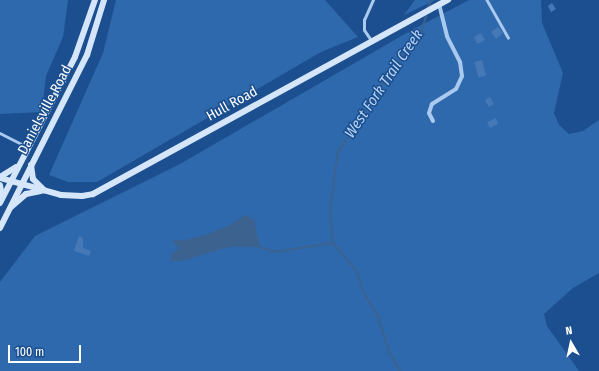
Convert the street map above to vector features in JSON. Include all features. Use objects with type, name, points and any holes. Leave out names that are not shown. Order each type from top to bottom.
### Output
[{"type":"main road","name":"Danielsville Road","points":[[0,228],[31,162],[87,55],[104,0]]},
{"type":"main road","name":"Hull Road","points":[[0,177],[44,191],[72,197],[93,194],[448,0]]},
{"type":"main road","name":"Danielsville Road","points":[[1,201],[10,181],[76,57],[94,1]]},
{"type":"main road","points":[[31,162],[33,179],[44,191]]},
{"type":"main road","points":[[0,177],[19,165]]},
{"type":"main road","points":[[0,185],[1,201]]},
{"type":"main road","points":[[8,209],[24,195],[44,191]]},
{"type":"street","points":[[432,121],[429,114],[432,104],[456,89],[462,76],[460,62],[447,36],[439,5]]},
{"type":"lane","points":[[373,0],[364,20],[364,30],[373,42]]},
{"type":"lane","points":[[487,0],[508,37]]},
{"type":"lane","points":[[0,133],[28,147]]},
{"type":"shaded area","points":[[0,0],[68,0],[63,37],[46,76],[42,112],[0,114]]},
{"type":"shaded area","points":[[116,0],[325,0],[358,37],[321,52],[97,182],[68,182],[49,175],[103,53]]},
{"type":"shaded area","points":[[415,0],[435,0],[404,15]]},
{"type":"shaded area","points":[[469,0],[541,0],[542,23],[563,73],[554,113],[559,125],[569,134],[583,131],[599,120],[599,273],[573,288],[544,314],[547,326],[579,371],[0,371],[0,282],[35,236],[180,164],[410,31]]},
{"type":"shaded area","points":[[245,215],[254,219],[260,247],[228,247],[182,261],[171,261],[171,254],[179,248],[173,243],[174,240],[185,240],[205,235],[228,226]]},
{"type":"building","points":[[552,3],[556,9],[551,12],[548,6]]},
{"type":"building","points":[[498,27],[503,33],[496,39],[491,32]]},
{"type":"building","points":[[481,33],[485,40],[477,44],[474,37]]},
{"type":"building","points":[[482,60],[486,75],[478,78],[474,62]]},
{"type":"building","points":[[490,97],[494,104],[489,107],[485,100]]},
{"type":"building","points":[[496,118],[498,124],[490,128],[487,122]]},
{"type":"building","points":[[79,236],[83,238],[83,248],[91,251],[89,256],[74,251]]},
{"type":"waterway","name":"West Fork Trail Creek","points":[[427,9],[432,0]]},
{"type":"waterway","name":"West Fork Trail Creek","points":[[400,371],[389,352],[378,317],[363,292],[357,272],[333,243],[330,209],[338,152],[355,128],[373,96],[421,33],[426,17]]},
{"type":"waterway","points":[[259,247],[276,252],[333,243]]}]
